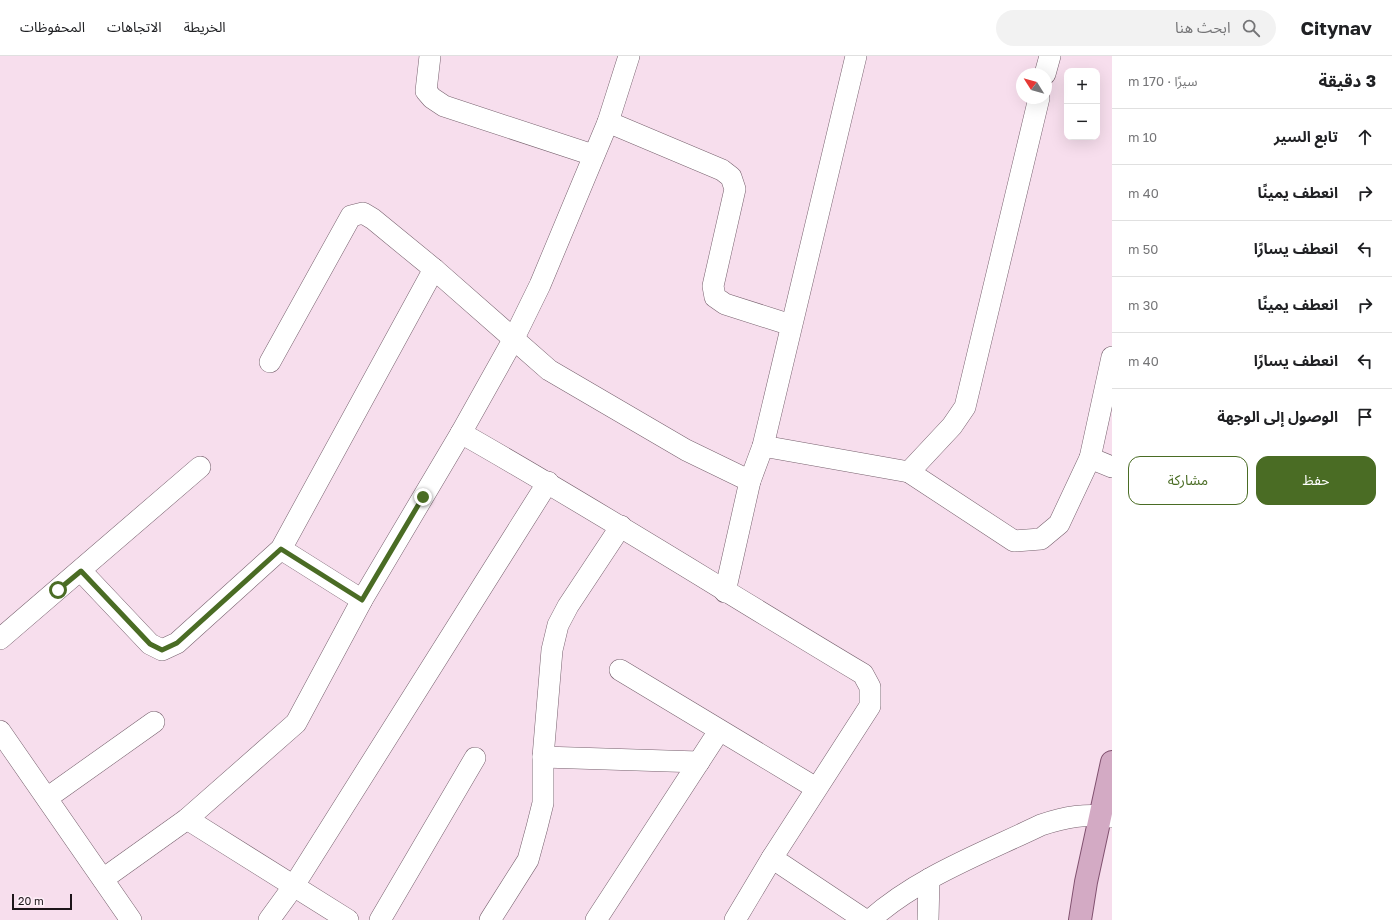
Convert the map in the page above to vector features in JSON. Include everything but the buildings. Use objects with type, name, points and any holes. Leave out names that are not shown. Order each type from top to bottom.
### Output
[{"type":"main road","points":[[1080,920],[1086,882],[1106,816],[1112,762]]},
{"type":"street","points":[[430,56],[426,91],[432,98],[444,106],[593,155]]},
{"type":"street","points":[[102,879],[187,819],[296,723],[362,600],[461,433],[513,340],[540,285],[608,122],[629,56]]},
{"type":"street","points":[[725,592],[750,481],[763,446],[856,56]]},
{"type":"street","points":[[1047,68],[1050,56]]},
{"type":"street","points":[[909,472],[952,426],[965,407],[1038,104]]},
{"type":"street","points":[[608,122],[722,170],[732,177],[735,189],[712,286],[715,297],[725,304],[791,324]]},
{"type":"street","points":[[270,362],[352,216],[364,213],[434,269],[513,340],[549,370],[617,412],[686,450],[750,481]]},
{"type":"street","points":[[81,571],[150,644],[162,650],[177,643],[281,549],[434,269]]},
{"type":"street","points":[[763,446],[909,472],[1014,540],[1041,539],[1060,524],[1090,458],[1112,357]]},
{"type":"street","points":[[461,433],[548,482],[725,592],[863,674],[870,687],[870,706],[816,788],[735,920]]},
{"type":"street","points":[[1090,458],[1112,467]]},
{"type":"street","points":[[0,639],[81,571],[200,467]]},
{"type":"street","points":[[269,920],[293,887],[548,482]]},
{"type":"street","points":[[490,920],[528,860],[543,803],[543,757],[552,650],[558,625],[568,606],[621,526]]},
{"type":"street","points":[[281,549],[362,600]]},
{"type":"street","points":[[620,670],[816,788]]},
{"type":"street","points":[[47,798],[154,722]]},
{"type":"street","points":[[0,731],[131,920]]},
{"type":"street","points":[[596,920],[719,731]]},
{"type":"street","points":[[543,757],[699,762]]},
{"type":"street","points":[[380,920],[475,758]]},
{"type":"street","points":[[870,920],[896,898],[929,879],[1041,825],[1058,819],[1080,815],[1106,816]]},
{"type":"street","points":[[187,819],[293,887],[348,920]]},
{"type":"street","points":[[772,858],[866,920]]},
{"type":"street","points":[[928,920],[929,879]]},
{"type":"route","points":[[58,590],[81,571],[150,644],[162,650],[177,643],[281,549],[362,600],[423,497]]}]
